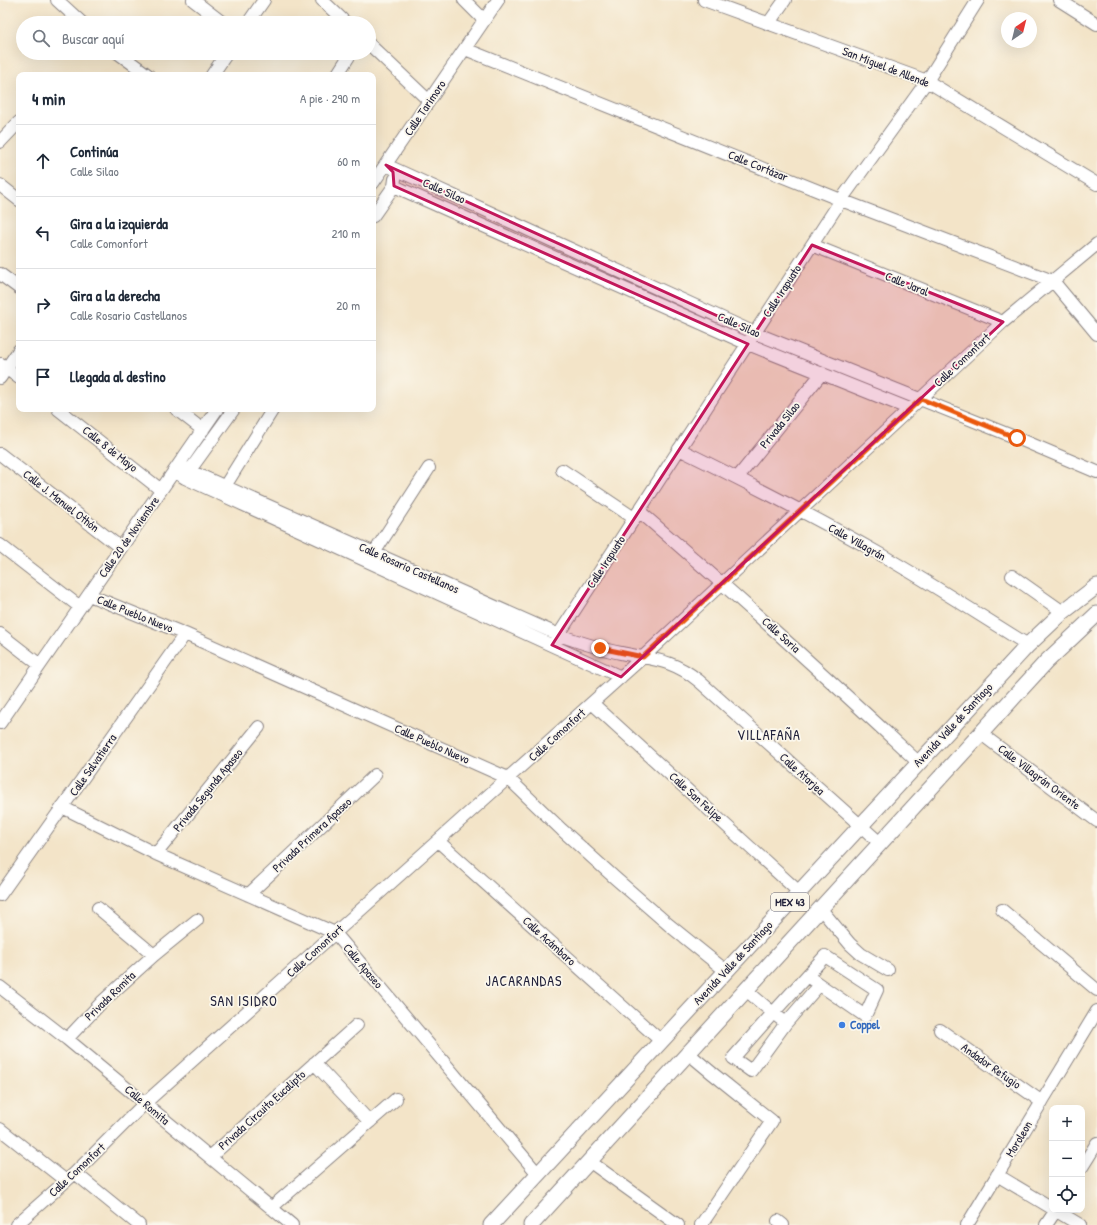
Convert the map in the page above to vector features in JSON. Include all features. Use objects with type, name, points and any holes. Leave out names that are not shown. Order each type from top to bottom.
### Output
[{"type":"main road","name":"Avenida Valle de Santiago","points":[[491,1225],[1028,645],[1063,612],[1097,586]]},
{"type":"main road","name":"Avenida Valle de Santiago","points":[[531,1225],[980,733],[1046,662],[1097,615]]},
{"type":"street","points":[[57,0],[74,16]]},
{"type":"street","points":[[193,0],[214,16]]},
{"type":"street","points":[[253,16],[264,0]]},
{"type":"street","points":[[322,0],[339,16]]},
{"type":"street","points":[[464,0],[484,20]]},
{"type":"street","name":"Calle Tarimoro","points":[[386,165],[498,0]]},
{"type":"street","name":"San Miguel de Allende","points":[[704,0],[927,81],[1097,184]]},
{"type":"street","points":[[768,24],[785,0]]},
{"type":"street","name":"Calle Irapuato","points":[[552,646],[841,200],[927,81],[978,0]]},
{"type":"street","points":[[1059,0],[1097,24]]},
{"type":"street","name":"Calle Cortázar","points":[[465,49],[841,200],[1053,281]]},
{"type":"street","points":[[376,51],[430,101]]},
{"type":"street","points":[[128,60],[144,72]]},
{"type":"street","points":[[214,72],[222,60]]},
{"type":"street","points":[[339,72],[347,60]]},
{"type":"street","points":[[0,142],[16,125]]},
{"type":"street","points":[[376,179],[386,165],[393,172],[395,182],[394,186],[376,212]]},
{"type":"street","name":"Calle Silao","points":[[386,165],[755,333],[1017,438],[1097,472]]},
{"type":"street","points":[[0,185],[16,198]]},
{"type":"street","name":"Calle Silao","points":[[394,186],[748,344],[910,409]]},
{"type":"street","name":"Calle Jaral","points":[[812,244],[1003,322]]},
{"type":"street","name":"Calle Comonfort","points":[[16,1225],[70,1177],[145,1103],[723,584],[1003,322],[1097,244]]},
{"type":"street","points":[[0,274],[16,286]]},
{"type":"street","points":[[1053,281],[1097,334]]},
{"type":"street","points":[[16,354],[2,370],[16,377]]},
{"type":"street","name":"Privada Silao","points":[[738,478],[822,373]]},
{"type":"street","name":"Calle 8 de Mayo","points":[[62,412],[161,490]]},
{"type":"street","points":[[180,412],[203,430]]},
{"type":"street","name":"Calle 20 de Noviembre","points":[[0,722],[161,490],[182,471],[203,430],[215,412]]},
{"type":"street","points":[[182,471],[231,412]]},
{"type":"street","points":[[225,486],[271,412]]},
{"type":"street","name":"Calle Villagrán","points":[[679,449],[738,478],[878,553],[954,598],[1028,645]]},
{"type":"street","name":"Calle J. Manuel Othón","points":[[0,454],[121,548]]},
{"type":"street","points":[[374,552],[429,468]]},
{"type":"street","name":"Calle Soria","points":[[562,470],[637,514],[723,584],[822,672],[919,763]]},
{"type":"street","name":"Calle Rosario Castellanos","points":[[182,471],[225,486],[559,635],[600,648],[643,657]]},
{"type":"street","name":"Calle Rosario Castellanos","points":[[182,471],[552,646],[621,677]]},
{"type":"street","points":[[0,545],[80,607]]},
{"type":"street","points":[[1012,576],[1063,612]]},
{"type":"street","name":"Calle Pueblo Nuevo","points":[[88,595],[185,634],[508,778],[615,878],[669,925],[726,971]]},
{"type":"street","points":[[0,634],[40,665]]},
{"type":"street","name":"Calle Salvatierra","points":[[0,895],[185,634]]},
{"type":"street","name":"Calle Atarjea","points":[[643,657],[667,662],[689,674],[880,843]]},
{"type":"street","name":"Calle San Felipe","points":[[592,703],[800,892]]},
{"type":"street","name":"Privada Segunda Apaseo","points":[[156,854],[259,727]]},
{"type":"street","name":"Calle Villagrán Oriente","points":[[980,733],[1097,821]]},
{"type":"street","name":"Privada Primera Apaseo","points":[[248,895],[376,775]]},
{"type":"street","name":"Calle Apaseo","points":[[62,808],[156,854],[335,933],[538,1174]]},
{"type":"street","name":"Calle Acámbaro","points":[[438,841],[661,1041]]},
{"type":"street","points":[[98,908],[154,955]]},
{"type":"street","points":[[820,908],[850,944],[862,954],[888,970]]},
{"type":"street","points":[[1002,910],[1097,990]]},
{"type":"street","name":"Privada Romita","points":[[67,1039],[102,1002],[154,955],[197,920]]},
{"type":"street","points":[[807,976],[865,1016],[877,990],[825,956],[733,1058],[751,1070],[786,1023],[819,985]]},
{"type":"street","name":"Calle Romita","points":[[0,987],[67,1039],[292,1225]]},
{"type":"street","points":[[746,990],[786,1023]]},
{"type":"street","name":"Moroleon","points":[[967,1225],[1097,1011]]},
{"type":"street","name":"Privada Circuito Eucalipto","points":[[210,1157],[357,1025]]},
{"type":"street","name":"Andador Refugio","points":[[940,1030],[1042,1102]]},
{"type":"street","points":[[688,1053],[772,1121],[701,1225]]},
{"type":"street","name":"Privada Circuito Eucalipto","points":[[314,1064],[370,1122]]},
{"type":"street","points":[[271,1208],[396,1099]]},
{"type":"street","points":[[0,1129],[139,1225]]},
{"type":"street","points":[[1085,1162],[1097,1143]]},
{"type":"street","points":[[590,1161],[678,1225]]},
{"type":"street","points":[[997,1175],[1049,1206]]},
{"type":"street","points":[[1046,1225],[1053,1213]]},
{"type":"street","points":[[1060,1213],[1080,1225]]},
{"type":"highlighted area","points":[[386,165],[755,333],[812,245],[1003,322],[621,677],[552,645],[748,344],[394,186],[393,172]]},
{"type":"place","name":"Coppel","points":[[842,1025]]},
{"type":"district","name":"VILLAFAÑA","points":[[769,735]]},
{"type":"district","name":"JACARANDAS","points":[[524,981]]},
{"type":"district","name":"SAN ISIDRO","points":[[244,1001]]},
{"type":"route","points":[[600,648],[643,657],[921,399],[1017,438]]}]
